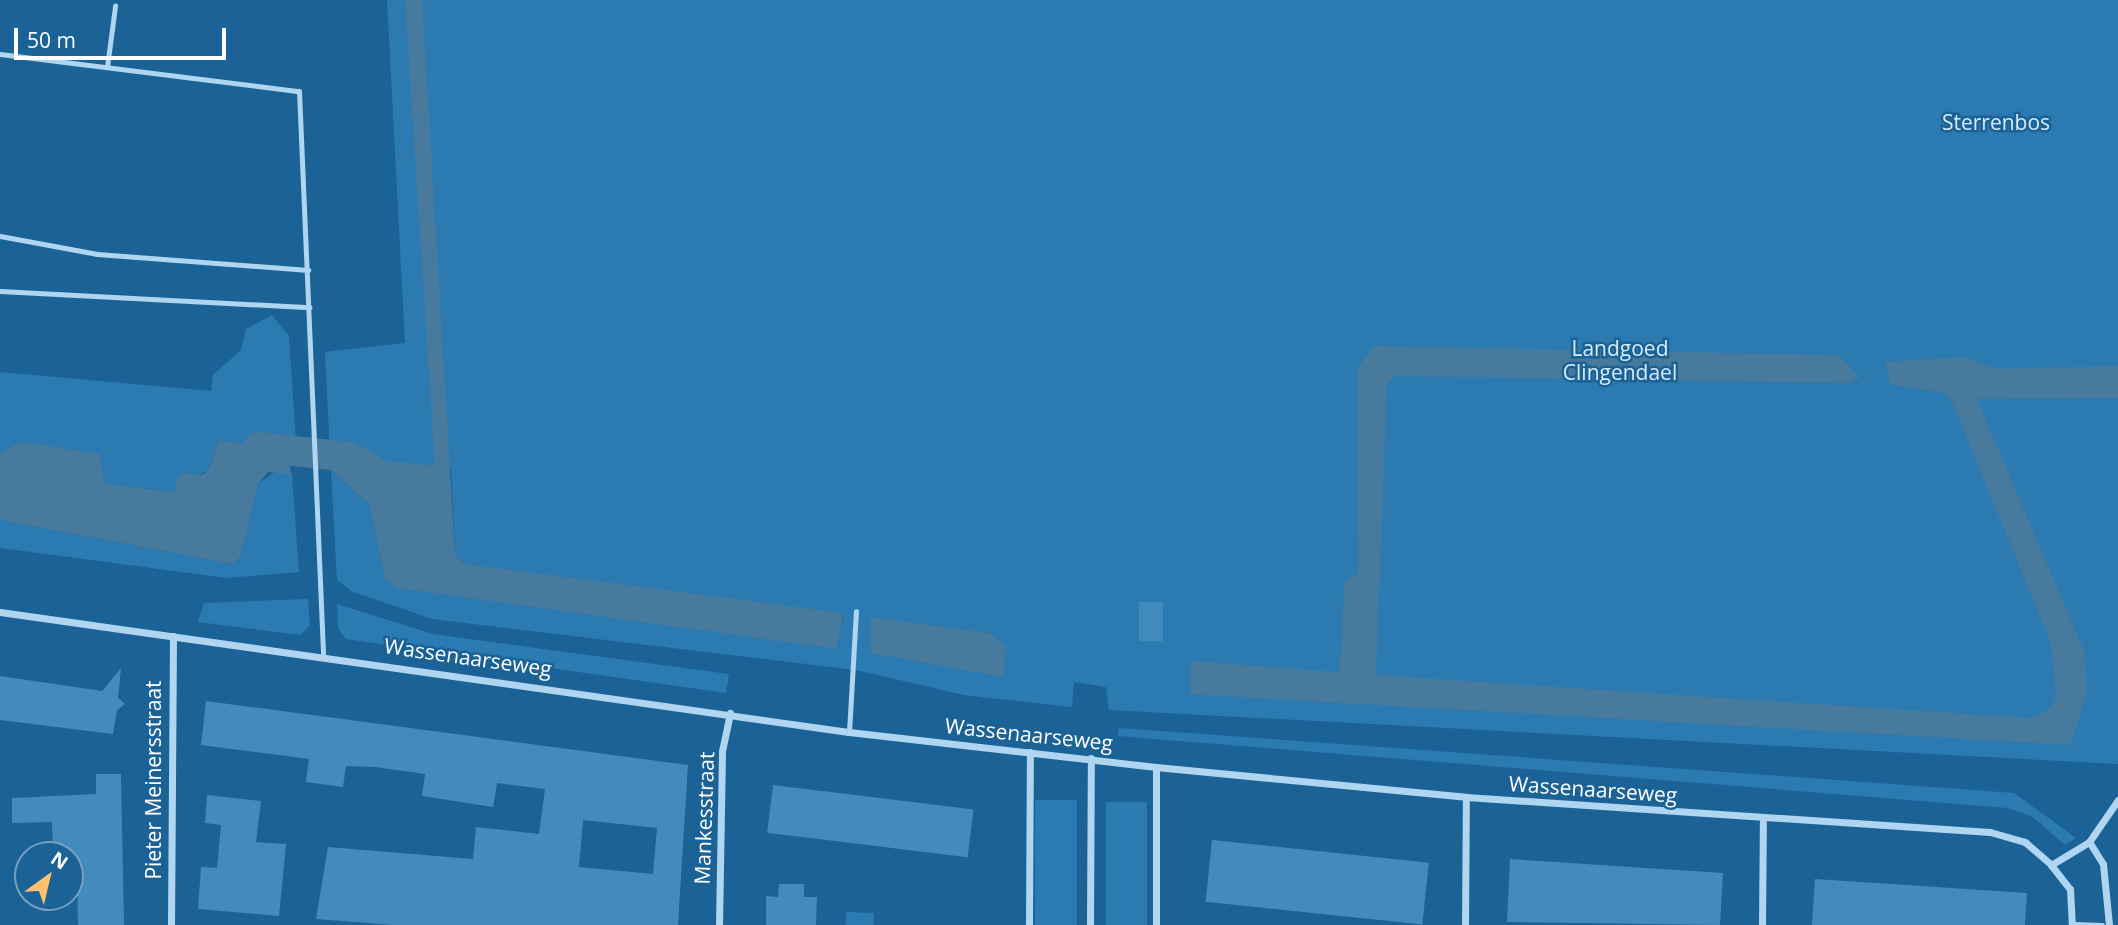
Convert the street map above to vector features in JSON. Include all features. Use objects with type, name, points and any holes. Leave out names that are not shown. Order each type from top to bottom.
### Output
[{"type":"street","name":"Wassenaarseweg","points":[[0,612],[323,653],[849,732],[1156,767],[1466,797],[1990,832],[2025,842],[2051,864],[2070,889],[2072,924]]},
{"type":"street","name":"Pieter Meinersstraat","points":[[171,925],[173,636]]},
{"type":"street","name":"Mankesstraat","points":[[719,925],[722,751],[730,713]]},
{"type":"street","points":[[1029,925],[1030,752]]},
{"type":"street","points":[[1090,925],[1091,758]]},
{"type":"street","points":[[1156,767],[1156,925]]},
{"type":"street","points":[[1465,925],[1466,797]]},
{"type":"street","points":[[2051,864],[2089,842],[2118,800]]},
{"type":"street","points":[[1762,925],[1763,818]]},
{"type":"street","points":[[2089,842],[2103,864],[2109,925]]},
{"type":"lane","points":[[107,67],[114,6]]},
{"type":"lane","points":[[0,54],[299,92],[323,653]]},
{"type":"lane","points":[[0,236],[97,254],[308,270]]},
{"type":"lane","points":[[0,291],[310,307]]},
{"type":"lane","points":[[849,732],[856,611]]},
{"type":"lane","points":[[2072,924],[2102,925]]},
{"type":"green space","name":"Landgoed Clingendael","points":[[387,0],[2118,0],[2118,764],[1109,710],[1106,687],[1074,682],[1072,707],[964,695],[856,670],[432,619],[351,591],[337,580],[331,470],[369,504],[385,579],[837,649],[843,615],[465,564],[455,555],[451,469],[330,454],[325,352],[405,343]],"holes":[[[872,618],[990,633],[1004,677]]]},
{"type":"green space","points":[[272,315],[289,336],[296,443],[285,450],[218,440],[210,468],[174,492],[104,483],[100,454],[0,454],[0,372],[211,391],[213,375],[241,350],[246,329]]},
{"type":"green space","points":[[276,471],[292,475],[299,572],[227,578],[0,548],[0,520],[233,564],[241,556],[258,484]]},
{"type":"green space","points":[[308,599],[310,626],[300,635],[198,622],[204,603]]},
{"type":"green space","points":[[337,604],[433,634],[729,674],[726,693],[346,639],[338,628]]},
{"type":"green space","points":[[1119,728],[2014,793],[2076,838],[2065,845],[2033,817],[2008,808],[1118,736]]},
{"type":"green space","points":[[1035,800],[1077,800],[1077,925],[1035,925]]},
{"type":"green space","points":[[1106,802],[1147,802],[1147,925],[1106,925]]},
{"type":"green space","points":[[846,912],[874,913],[874,925],[846,925]]},
{"type":"shaded area","points":[[405,0],[422,0],[455,555],[465,564],[843,613],[837,649],[398,588],[385,579],[369,504],[331,470],[330,454],[435,466]]},
{"type":"shaded area","points":[[1374,346],[1838,355],[1860,377],[1850,383],[1395,376],[1387,384],[1376,675],[2028,718],[2046,712],[2056,699],[2051,643],[1953,404],[1944,393],[1890,384],[1885,362],[1965,357],[1995,369],[2118,366],[2118,398],[1977,399],[2084,651],[2087,690],[2071,745],[1190,694],[1191,661],[1351,673],[1358,666],[1357,369]]},
{"type":"shaded area","points":[[218,440],[285,450],[292,475],[268,472],[258,484],[241,556],[233,564],[0,520],[0,454],[20,442],[100,454],[104,483],[174,492],[180,473],[202,475],[210,468]]},
{"type":"shaded area","points":[[871,617],[990,633],[1005,645],[1004,677],[871,653]]},
{"type":"building","points":[[1139,602],[1163,602],[1163,641],[1139,641]]},
{"type":"building","points":[[121,668],[118,698],[125,704],[117,710],[113,734],[0,720],[0,676],[102,691]]},
{"type":"building","points":[[206,701],[688,765],[678,925],[393,925],[316,919],[328,847],[473,859],[476,827],[539,834],[545,789],[497,783],[493,807],[422,796],[425,774],[346,766],[343,787],[306,782],[309,759],[201,745]],"holes":[[[583,820],[657,828],[653,874],[579,867]]]},
{"type":"building","points":[[96,774],[121,774],[124,925],[78,925],[78,911],[84,911],[84,841],[53,841],[52,822],[12,823],[12,798],[96,794]]},
{"type":"building","points":[[773,785],[973,810],[968,857],[767,833]]},
{"type":"building","points":[[207,795],[261,801],[256,842],[286,844],[279,916],[198,909],[201,867],[217,868],[221,825],[205,823]]},
{"type":"building","points":[[1212,840],[1429,863],[1422,924],[1206,902]]},
{"type":"building","points":[[1510,859],[1723,873],[1720,925],[1507,922]]},
{"type":"building","points":[[1815,879],[2027,893],[2025,925],[1812,925]]},
{"type":"building","points":[[779,884],[804,884],[804,897],[817,897],[816,925],[766,925],[766,896],[778,897]]},
{"type":"waterway","points":[[253,457],[258,447],[348,457],[370,468]]},
{"type":"waterway","points":[[1354,690],[1359,589]]},
{"type":"park label","name":"Sterrenbos","points":[[1996,122]]}]
